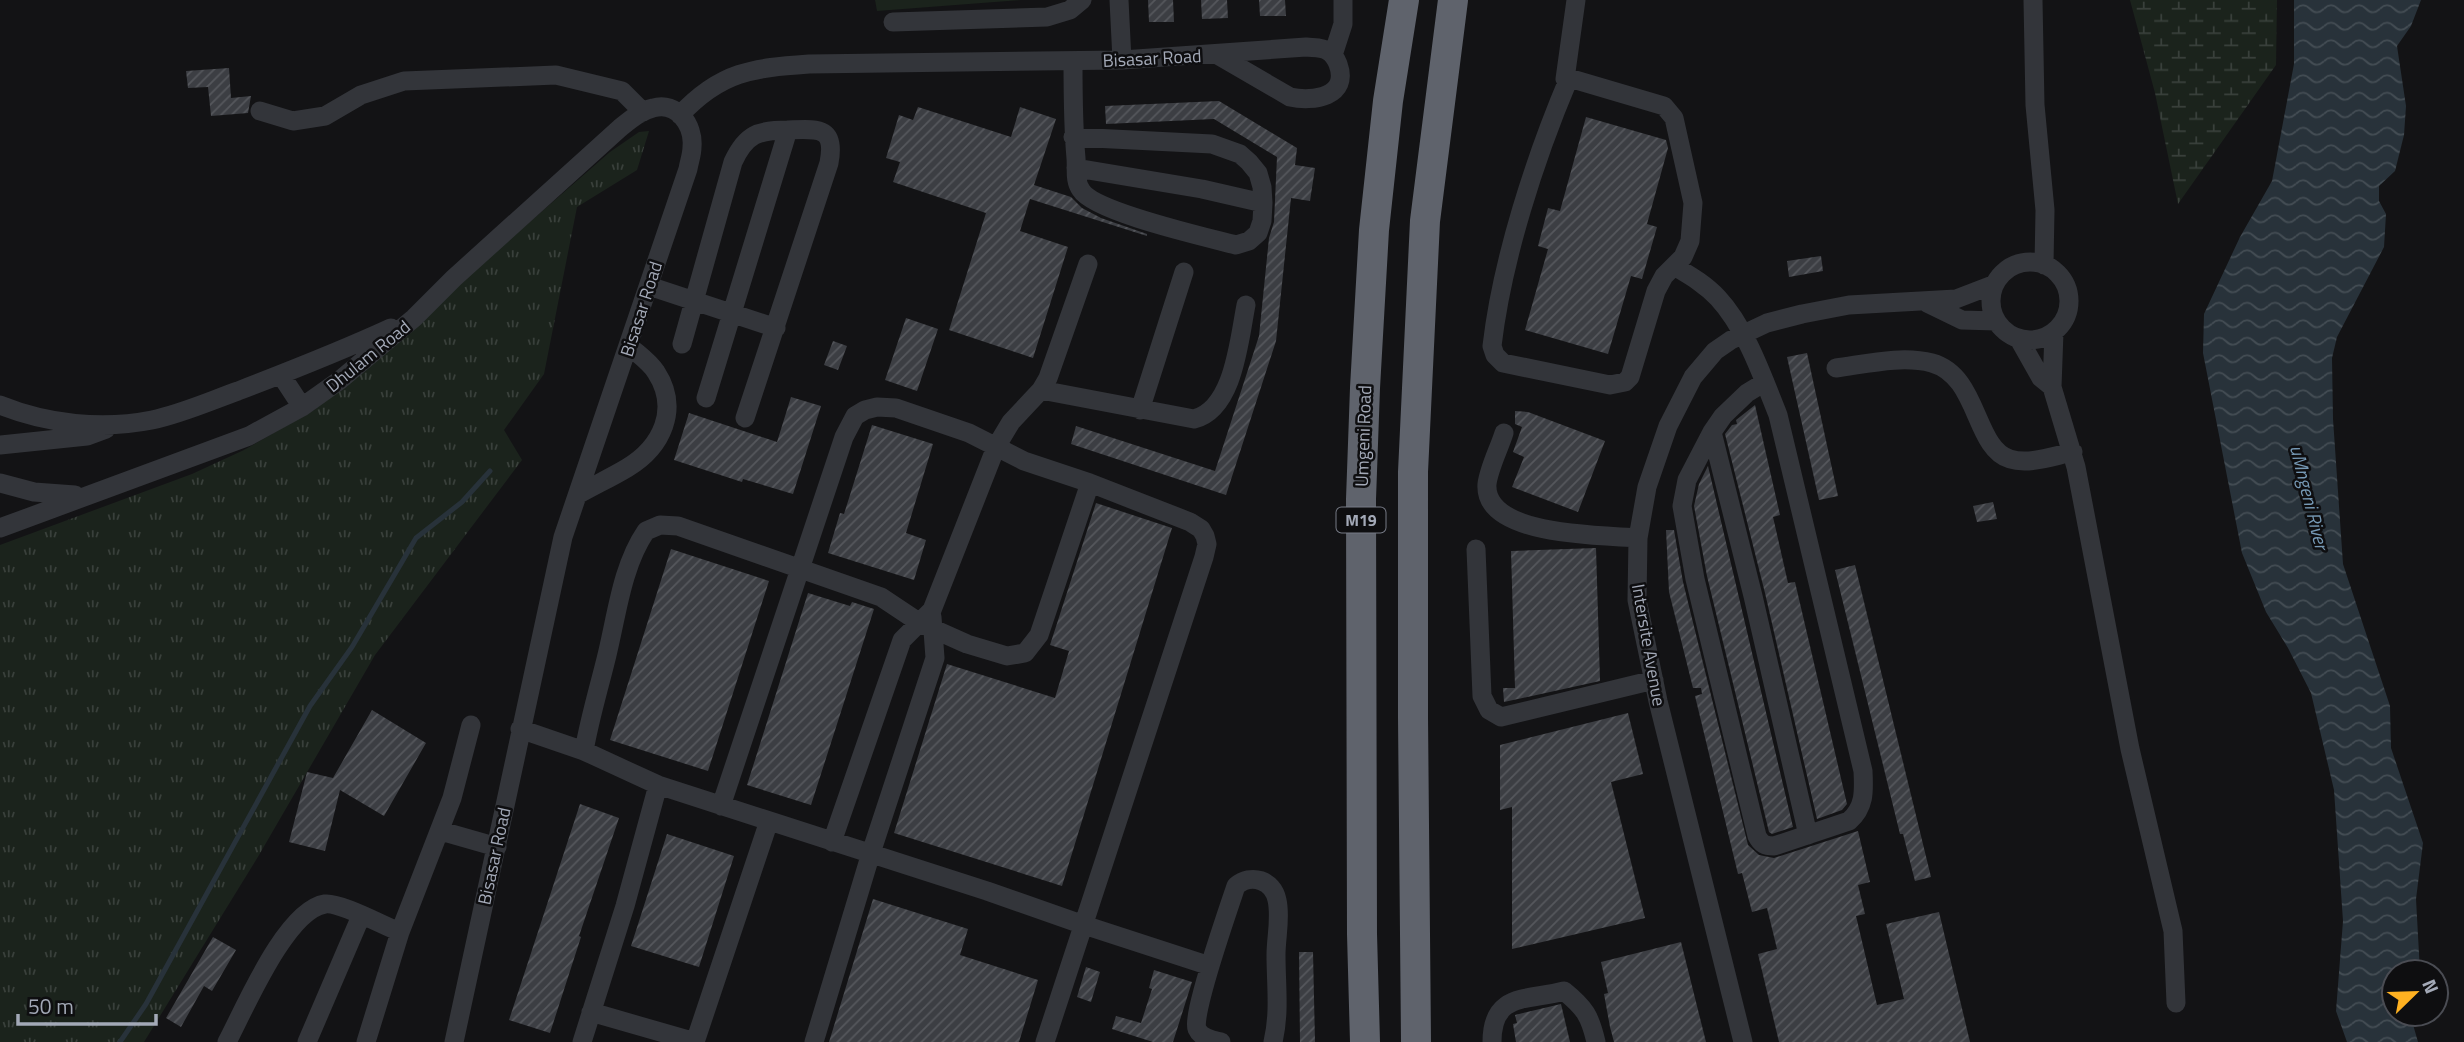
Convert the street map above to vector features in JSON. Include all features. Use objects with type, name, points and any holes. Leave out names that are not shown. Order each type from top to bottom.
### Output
[{"type":"highway","name":"Umgeni Road","points":[[1365,1042],[1361,879],[1361,499],[1364,402],[1374,230],[1388,101],[1404,0]]},
{"type":"highway","points":[[1416,1042],[1413,472],[1425,221],[1453,0]]},
{"type":"highway","points":[[1424,262],[1464,64],[1474,0]]},
{"type":"street","points":[[893,22],[1047,17],[1070,10],[1082,0]]},
{"type":"street","points":[[1119,0],[1122,60]]},
{"type":"street","points":[[1333,55],[1343,24],[1343,0]]},
{"type":"street","points":[[1569,78],[1539,153],[1506,273],[1493,336],[1494,355],[1503,363],[1610,386],[1625,383],[1633,370],[1656,291],[1689,248],[1693,212],[1674,118],[1664,106],[1569,78],[1565,79],[1576,0]]},
{"type":"street","points":[[2032,0],[2035,105],[2045,210],[2044,265]]},
{"type":"street","name":"Bisasar Road","points":[[454,1042],[563,537],[688,169],[692,146],[691,132],[680,115],[698,96],[724,79],[760,68],[809,64],[1122,60],[1306,47],[1324,49],[1333,55],[1340,74],[1337,87],[1331,94],[1309,100],[1290,97],[1216,54]]},
{"type":"street","points":[[1073,61],[1073,137],[1076,178],[1079,188],[1088,199],[1154,222],[1236,245],[1249,241],[1258,233],[1263,203],[1258,173],[1249,162],[1230,149],[1212,144],[1073,137]]},
{"type":"street","points":[[260,111],[293,121],[302,120],[325,116],[361,95],[404,82],[556,75],[622,90],[643,112],[662,107],[676,110],[680,115]]},
{"type":"street","name":"Dhulam Road","points":[[0,528],[248,436],[302,407],[340,380],[414,318],[592,151],[643,112]]},
{"type":"street","points":[[706,398],[788,130]]},
{"type":"street","points":[[682,344],[733,162],[741,145],[761,132],[823,131],[831,140],[829,163],[745,418]]},
{"type":"street","points":[[1076,168],[1202,189],[1263,203]]},
{"type":"street","points":[[2033,262],[2044,265],[2063,279],[2069,302],[2067,313],[2054,332],[2037,340],[2019,339],[2002,329],[1996,321],[1991,296],[1995,284],[2011,267],[2033,262]]},
{"type":"street","points":[[814,1042],[871,853],[935,658],[928,621],[996,447],[1011,422],[1041,390],[1056,358],[1087,264]]},
{"type":"street","points":[[1674,266],[1696,279],[1726,307],[1742,334],[1765,382],[1779,415],[1856,739],[1864,791],[1861,806],[1849,821],[1774,846],[1766,846],[1757,836],[1695,579],[1682,506],[1683,493],[1693,465],[1712,432],[1723,416],[1747,393],[1765,382]]},
{"type":"street","points":[[1140,410],[1184,272]]},
{"type":"street","name":"Intersite Avenue","points":[[1743,1042],[1654,680],[1637,600],[1638,538],[1647,487],[1668,426],[1693,377],[1715,351],[1742,334],[1767,323],[1849,304],[1956,299],[1995,284]]},
{"type":"street","points":[[649,286],[776,328]]},
{"type":"street","name":"Intersite Avenue","points":[[1926,302],[1962,320],[1996,321]]},
{"type":"street","points":[[1041,390],[1194,419],[1210,413],[1228,382],[1246,306]]},
{"type":"street","points":[[0,405],[44,420],[66,423],[117,424],[152,420],[281,375],[414,318]]},
{"type":"street","points":[[2054,332],[2052,387],[2073,452],[2127,736],[2173,931],[2176,1003]]},
{"type":"street","points":[[2019,339],[2042,378],[2052,387]]},
{"type":"street","points":[[579,494],[629,467],[650,450],[664,429],[667,408],[662,383],[651,365],[629,346]]},
{"type":"street","points":[[1836,368],[1900,360],[1933,363],[1956,377],[1993,448],[2008,459],[2026,461],[2073,452]]},
{"type":"street","points":[[281,375],[302,407]]},
{"type":"street","points":[[722,806],[844,436],[855,416],[877,407],[896,408],[970,433],[1024,461],[1191,522],[1200,529],[1206,544],[1045,1042]]},
{"type":"street","points":[[1,445],[87,436],[117,424]]},
{"type":"street","points":[[1712,432],[1808,835]]},
{"type":"street","points":[[1504,433],[1487,484],[1489,498],[1498,512],[1516,522],[1563,532],[1638,538]]},
{"type":"street","points":[[0,483],[42,493],[90,494]]},
{"type":"street","points":[[583,751],[591,710],[607,659],[630,565],[646,531],[660,526],[678,526],[881,597],[967,644],[1007,656],[1017,656],[1030,648],[1039,635],[1090,483]]},
{"type":"street","points":[[1476,549],[1482,696],[1489,710],[1501,717],[1654,680]]},
{"type":"street","points":[[832,842],[902,640],[928,621]]},
{"type":"street","points":[[373,1041],[400,932],[421,872],[441,831],[471,725]]},
{"type":"street","points":[[520,729],[583,751],[658,785],[1210,966]]},
{"type":"street","points":[[582,1042],[625,906],[658,785]]},
{"type":"street","points":[[591,1012],[695,1042],[769,821]]},
{"type":"street","points":[[441,831],[497,847]]},
{"type":"street","points":[[1221,1042],[1202,1036],[1197,1029],[1196,1020],[1210,966],[1236,887],[1243,880],[1252,879],[1266,883],[1277,898],[1279,1002],[1273,1042]]},
{"type":"street","points":[[227,1042],[276,949],[297,919],[309,910],[325,904],[342,906],[400,932]]},
{"type":"street","points":[[307,1042],[361,916]]},
{"type":"street","points":[[1492,1042],[1492,1025],[1499,1010],[1509,1002],[1564,991],[1583,1007],[1589,1016],[1596,1042]]},
{"type":"green space","points":[[875,0],[1021,0],[877,11]]},
{"type":"green space","points":[[2130,0],[2277,0],[2276,65],[2178,204],[2155,93]]},
{"type":"green space","points":[[649,131],[637,170],[577,207],[544,374],[504,430],[522,460],[375,655],[259,855],[144,1042],[0,1042],[0,545],[192,474],[244,450],[314,410],[610,152],[639,132]]},
{"type":"water","name":"uMngeni River","points":[[2294,0],[2421,0],[2411,26],[2397,46],[2406,106],[2404,135],[2395,171],[2379,186],[2379,201],[2386,214],[2384,247],[2337,337],[2332,358],[2333,419],[2343,564],[2390,706],[2391,748],[2423,843],[2416,899],[2419,958],[2380,958],[2380,1028],[2414,1028],[2418,1042],[2347,1042],[2336,1011],[2343,921],[2334,790],[2311,693],[2266,612],[2242,553],[2203,353],[2204,314],[2240,237],[2272,181],[2294,64]]},
{"type":"building","points":[[1148,0],[1173,0],[1174,22],[1149,22]]},
{"type":"building","points":[[1201,0],[1227,0],[1228,18],[1202,19]]},
{"type":"building","points":[[1259,0],[1285,0],[1286,16],[1260,16]]},
{"type":"building","points":[[229,68],[231,98],[251,96],[248,113],[211,116],[208,87],[188,88],[186,71]]},
{"type":"building","points":[[1219,101],[1297,148],[1295,165],[1315,168],[1310,201],[1291,198],[1276,341],[1226,495],[1071,444],[1076,426],[1215,471],[1259,336],[1269,238],[1274,222],[1277,157],[1214,119],[1106,124],[1105,106]]},
{"type":"building","points":[[918,107],[1011,137],[1020,107],[1056,119],[1034,185],[1071,197],[1082,208],[1101,218],[1147,234],[1030,199],[1020,231],[1068,247],[1033,358],[949,330],[986,213],[893,182],[900,162],[886,158],[899,115],[913,120]]},
{"type":"building","points":[[1586,117],[1666,140],[1668,148],[1647,224],[1657,227],[1642,279],[1631,276],[1608,354],[1525,330],[1548,249],[1538,246],[1548,208],[1560,211]]},
{"type":"building","points":[[1821,256],[1823,271],[1789,277],[1787,261]]},
{"type":"building","points":[[906,318],[938,329],[917,391],[885,380]]},
{"type":"building","points":[[833,341],[847,346],[838,370],[824,365]]},
{"type":"building","points":[[1807,353],[1838,496],[1819,500],[1787,357]]},
{"type":"building","points":[[791,397],[821,406],[793,494],[743,479],[742,482],[674,460],[689,413],[777,442]]},
{"type":"building","points":[[1755,405],[1780,515],[1773,517],[1788,583],[1795,582],[1847,804],[1842,810],[1817,819],[1725,434],[1732,425],[1737,424],[1736,420]]},
{"type":"building","points":[[1515,411],[1528,412],[1605,441],[1578,512],[1512,487],[1524,457],[1513,452],[1522,427],[1515,424]]},
{"type":"building","points":[[872,425],[933,444],[906,533],[926,540],[914,580],[828,553],[840,513],[844,514]]},
{"type":"building","points":[[1708,466],[1793,827],[1772,834],[1769,832],[1707,576],[1694,506],[1699,484]]},
{"type":"building","points":[[1993,502],[1997,519],[1977,522],[1973,506]]},
{"type":"building","points":[[1096,503],[1172,528],[1062,886],[894,833],[947,664],[1055,698],[1069,651],[1050,645]]},
{"type":"building","points":[[1666,530],[1674,530],[1683,582],[1748,845],[1759,855],[1774,858],[1858,831],[1870,882],[1858,885],[1865,914],[1856,916],[1877,1005],[1904,999],[1886,924],[1939,912],[1970,1042],[1779,1042],[1758,954],[1777,949],[1767,908],[1752,912],[1742,873],[1738,874],[1695,696],[1702,694],[1701,688],[1693,688],[1669,592]]},
{"type":"building","points":[[1596,548],[1600,681],[1504,702],[1503,688],[1515,688],[1511,551]]},
{"type":"building","points":[[671,549],[769,581],[708,771],[610,740]]},
{"type":"building","points":[[1855,565],[1931,877],[1915,881],[1903,834],[1900,834],[1835,570]]},
{"type":"building","points":[[808,593],[850,606],[852,602],[874,609],[811,805],[747,785]]},
{"type":"building","points":[[372,710],[426,743],[384,816],[340,790],[325,851],[289,842],[307,772],[333,778]]},
{"type":"building","points":[[1628,713],[1643,774],[1611,782],[1645,918],[1512,949],[1512,807],[1500,810],[1500,745]]},
{"type":"building","points":[[580,804],[619,818],[550,1033],[509,1020]]},
{"type":"building","points":[[667,834],[734,856],[699,967],[631,946]]},
{"type":"building","points":[[873,899],[968,929],[960,955],[1038,980],[1019,1042],[829,1042]]},
{"type":"building","points":[[213,937],[236,950],[212,991],[204,986],[181,1027],[166,1018]]},
{"type":"building","points":[[1681,942],[1706,1042],[1614,1042],[1604,994],[1608,993],[1601,962]]},
{"type":"building","points":[[1299,952],[1313,952],[1315,1042],[1300,1042]]},
{"type":"building","points":[[1086,967],[1100,972],[1091,1002],[1077,997]]},
{"type":"building","points":[[1154,970],[1192,982],[1173,1042],[1153,1042],[1112,1029],[1116,1016],[1141,1023],[1152,989],[1149,988]]},
{"type":"building","points":[[1561,1004],[1570,1042],[1516,1042],[1513,1024],[1517,1023],[1515,1015]]},
{"type":"waterway","points":[[120,1042],[146,1004],[310,706],[352,647],[416,538],[462,502],[490,471]]}]
